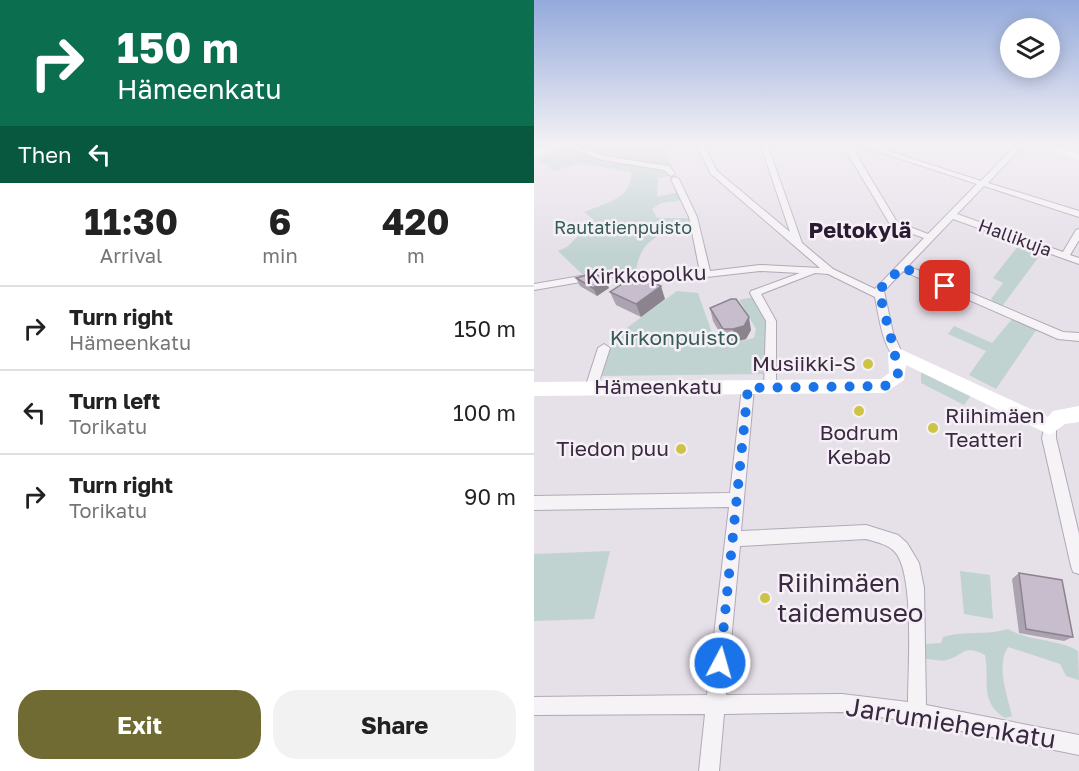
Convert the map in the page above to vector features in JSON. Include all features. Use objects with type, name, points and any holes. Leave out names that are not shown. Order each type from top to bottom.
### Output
[{"type":"street","points":[[676,182],[693,217],[706,275]]},
{"type":"street","points":[[726,182],[830,271],[880,295]]},
{"type":"street","points":[[777,182],[798,242]]},
{"type":"street","points":[[871,182],[894,224],[931,238]]},
{"type":"street","points":[[976,182],[1079,214]]},
{"type":"street","points":[[982,184],[879,290],[888,333],[896,353],[1050,427]]},
{"type":"street","name":"Hallikuja","points":[[951,215],[1079,261]]},
{"type":"street","points":[[1065,256],[1079,232]]},
{"type":"street","points":[[902,267],[1062,336],[1079,337]]},
{"type":"street","name":"Kirkkopolku","points":[[534,287],[601,274],[680,277],[760,268],[830,271]]},
{"type":"street","points":[[770,388],[771,321],[755,293],[793,281],[812,271]]},
{"type":"street","points":[[591,388],[604,348]]},
{"type":"street","name":"Hämeenkatu","points":[[534,389],[885,386],[898,375],[896,353]]},
{"type":"street","points":[[709,771],[748,388]]},
{"type":"street","points":[[1079,414],[1060,417],[1050,427],[1049,438],[1076,536],[1079,566]]},
{"type":"street","points":[[534,503],[736,500]]},
{"type":"street","points":[[732,539],[867,532],[893,540],[902,548],[911,563],[916,588],[917,713]]},
{"type":"street","name":"Jarrumiehenkatu","points":[[534,706],[842,704],[917,713],[1079,745]]},
{"type":"green space","name":"Rautatienpuisto","points":[[631,182],[658,182],[657,197],[679,192],[683,200],[661,203],[652,209],[657,218],[689,218],[690,224],[661,235],[647,244],[638,260],[636,272],[582,274],[558,251],[567,247],[594,220],[584,212],[616,199],[628,188]]},
{"type":"green space","points":[[1018,246],[1040,255],[1003,305],[997,305],[991,299],[1003,283],[993,278]]},
{"type":"green space","name":"Kirkonpuisto","points":[[677,291],[698,293],[717,347],[754,338],[756,329],[739,300],[754,297],[768,321],[766,374],[602,376],[610,347],[617,341],[613,338]]},
{"type":"green space","points":[[1013,318],[1037,329],[996,389],[969,375],[986,351],[948,334],[954,326],[992,343]]},
{"type":"green space","points":[[921,372],[971,395],[964,405],[921,383]]},
{"type":"green space","points":[[610,551],[594,619],[534,621],[534,554]]},
{"type":"green space","points":[[960,571],[990,575],[993,619],[964,614]]},
{"type":"green space","points":[[1008,629],[1078,651],[1079,680],[1066,676],[1060,664],[1008,647],[1003,672],[1012,716],[1005,718],[997,712],[989,698],[985,655],[968,650],[945,661],[926,659],[925,644],[941,643],[943,637],[951,635]]},
{"type":"building","points":[[594,273],[605,279],[593,288],[576,278]]},
{"type":"building","points":[[637,274],[661,286],[636,304],[610,292]]},
{"type":"building","points":[[736,299],[749,317],[744,326],[723,329],[710,308]]},
{"type":"building","points":[[1019,573],[1062,580],[1073,637],[1026,629]]},
{"type":"place","name":"Musiikki-S","points":[[868,364]]},
{"type":"place","name":"Bodrum Kebab","points":[[859,411]]},
{"type":"place","name":"Riihimäen Teatteri","points":[[933,428]]},
{"type":"place","name":"Tiedon puu","points":[[681,449]]},
{"type":"place","name":"Riihimäen taidemuseo","points":[[765,598]]},
{"type":"district","name":"Peltokylä","points":[[860,230]]},
{"type":"route","points":[[720,663],[737,477],[748,388],[885,386],[898,375],[896,353],[888,333],[879,290],[902,267],[945,286]]}]
